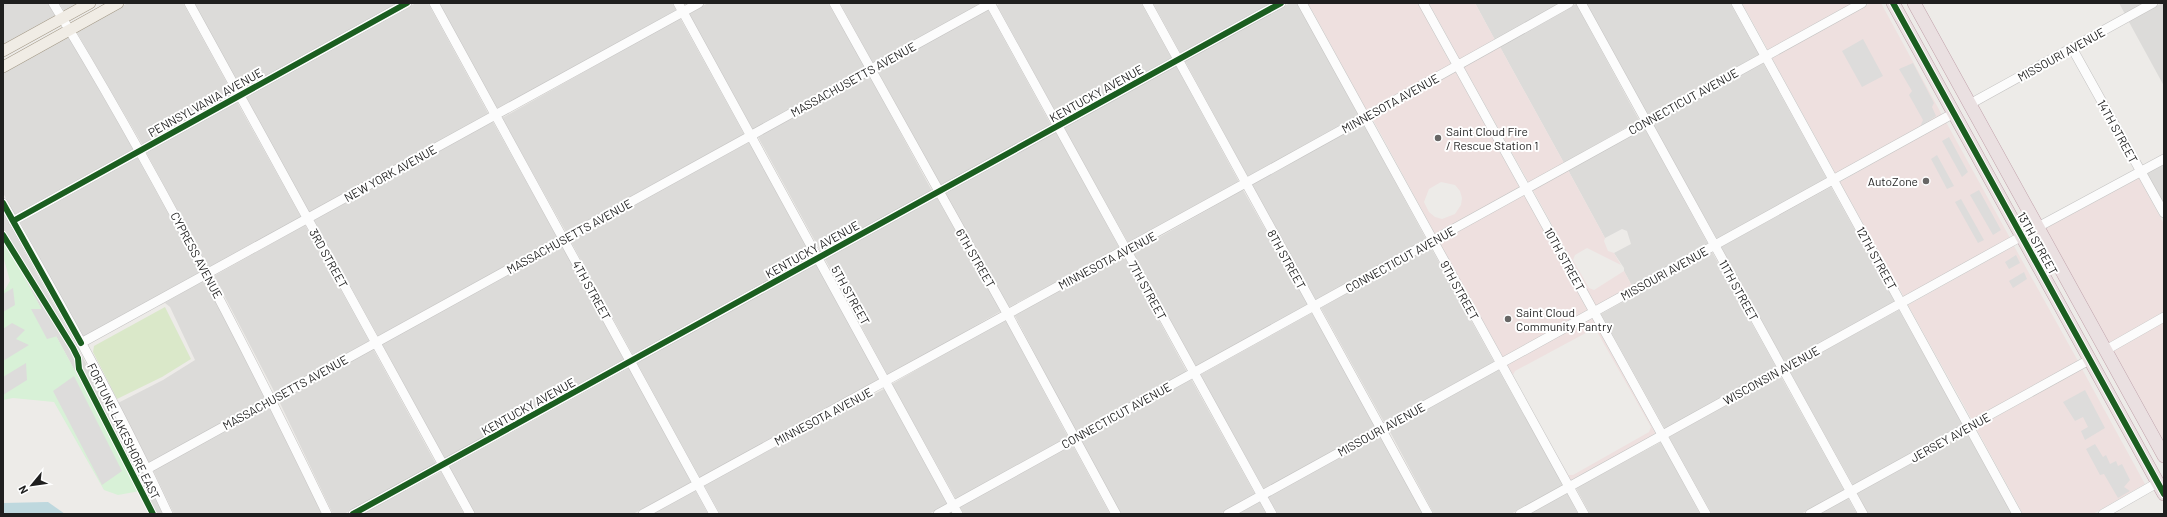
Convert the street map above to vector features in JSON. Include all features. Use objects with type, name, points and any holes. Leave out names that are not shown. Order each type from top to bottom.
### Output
[{"type":"highway","name":"13TH STREET","points":[[1893,3],[2089,360],[2161,481],[2164,494]]},
{"type":"highway","points":[[1904,3],[1922,36],[1938,48]]},
{"type":"highway","name":"13TH STREET","points":[[1914,3],[2164,456]]},
{"type":"highway","points":[[1938,85],[1956,99],[1970,104]]},
{"type":"highway","points":[[1954,113],[1963,114],[1970,118],[1985,132]]},
{"type":"highway","points":[[2007,210],[2021,222],[2038,227]]},
{"type":"highway","points":[[2022,236],[2039,241],[2051,251]]},
{"type":"main road","points":[[3,51],[90,3]]},
{"type":"main road","points":[[3,67],[118,3]]},
{"type":"street","name":"CYPRESS AVENUE","points":[[53,3],[139,150],[207,274],[272,399],[327,514]]},
{"type":"street","name":"3RD STREET","points":[[189,3],[470,514]]},
{"type":"street","name":"PENNSYLVANIA AVENUE","points":[[13,221],[407,3]]},
{"type":"street","name":"4TH STREET","points":[[434,3],[714,514]]},
{"type":"street","name":"5TH STREET","points":[[678,3],[958,514]]},
{"type":"street","name":"NEW YORK AVENUE","points":[[81,343],[699,3]]},
{"type":"street","name":"6TH STREET","points":[[834,3],[1007,313],[1116,514]]},
{"type":"street","name":"MASSACHUSETTS AVENUE","points":[[147,469],[991,3]]},
{"type":"street","name":"7TH STREET","points":[[991,3],[1272,514]]},
{"type":"street","name":"8TH STREET","points":[[1147,3],[1245,184],[1382,428],[1428,514]]},
{"type":"street","name":"KENTUCKY AVENUE","points":[[353,514],[443,466],[1281,3]]},
{"type":"street","name":"9TH STREET","points":[[1302,3],[1584,514]]},
{"type":"street","name":"10TH STREET","points":[[1423,3],[1706,514]]},
{"type":"street","name":"MINNESOTA AVENUE","points":[[643,514],[886,382],[1007,313],[1127,250],[1569,3]]},
{"type":"street","name":"11TH STREET","points":[[1581,3],[1863,514]]},
{"type":"street","name":"12TH STREET","points":[[1736,3],[2017,514]]},
{"type":"street","name":"CONNECTICUT AVENUE","points":[[938,514],[1314,307],[1646,121],[1862,3]]},
{"type":"street","name":"MISSOURI AVENUE","points":[[1970,104],[2153,3]]},
{"type":"street","name":"14TH STREET","points":[[2072,48],[2164,213]]},
{"type":"street","name":"MISSOURI AVENUE","points":[[1228,514],[1714,245],[1834,181],[1954,113]]},
{"type":"street","points":[[2038,227],[2164,159]]},
{"type":"street","points":[[3,203],[81,343],[147,469],[168,514]]},
{"type":"street","name":"WISCONSIN AVENUE","points":[[1520,514],[2022,236]]},
{"type":"street","points":[[2106,350],[2164,317]]},
{"type":"street","name":"JERSEY AVENUE","points":[[1810,514],[2089,360]]},
{"type":"street","points":[[2103,514],[2161,481]]},
{"type":"shaded area","points":[[3,3],[48,3],[56,17],[3,46]]},
{"type":"shaded area","points":[[59,3],[81,3],[65,12]]},
{"type":"shaded area","points":[[128,3],[183,3],[233,94],[142,144],[76,31]]},
{"type":"shaded area","points":[[194,3],[398,3],[241,90]]},
{"type":"shaded area","points":[[416,3],[428,3],[489,115],[309,213],[246,97]]},
{"type":"shaded area","points":[[439,3],[672,3],[676,10],[497,110]]},
{"type":"shaded area","points":[[708,3],[828,3],[865,67],[753,130],[689,14]]},
{"type":"shaded area","points":[[840,3],[982,3],[873,63]]},
{"type":"shaded area","points":[[1001,3],[1141,3],[1172,59],[1060,120],[997,5]]},
{"type":"shaded area","points":[[1153,3],[1272,3],[1181,54]]},
{"type":"shaded area","points":[[1290,3],[1297,3],[1359,116],[1248,177],[1185,61]]},
{"type":"shaded area","points":[[1308,3],[1418,3],[1451,64],[1367,111]]},
{"type":"shaded area","points":[[1429,3],[1475,3],[1495,40],[1460,60]]},
{"type":"shaded area","points":[[1475,3],[1560,3],[1495,40]]},
{"type":"shaded area","points":[[1586,3],[1730,3],[1759,55],[1648,115]]},
{"type":"shaded area","points":[[1742,3],[1852,3],[1768,50]]},
{"type":"shaded area","points":[[1871,3],[1881,3],[1942,115],[1836,174],[1772,58]]},
{"type":"shaded area","points":[[2119,3],[2144,3],[2125,14]]},
{"type":"shaded area","points":[[2164,3],[2164,86],[2129,22]]},
{"type":"shaded area","points":[[1576,4],[1639,120],[1564,163],[1500,47]]},
{"type":"shaded area","points":[[988,10],[1051,125],[941,186],[877,70]]},
{"type":"shaded area","points":[[680,18],[744,134],[566,232],[502,118]]},
{"type":"shaded area","points":[[68,36],[133,149],[15,215],[3,193],[3,72]]},
{"type":"shaded area","points":[[1863,39],[1883,76],[1862,87],[1842,51]]},
{"type":"shaded area","points":[[1500,47],[1564,163],[1529,183],[1464,67]]},
{"type":"shaded area","points":[[1763,63],[1827,179],[1717,239],[1652,123]]},
{"type":"shaded area","points":[[1913,63],[1934,103],[1932,107],[1936,116],[1920,127],[1923,120],[1909,95],[1912,91],[1899,69]]},
{"type":"shaded area","points":[[1176,66],[1239,182],[1129,244],[1064,128]]},
{"type":"shaded area","points":[[1456,72],[1520,188],[1435,234],[1372,118]],"holes":[[[1441,182],[1455,185],[1460,191],[1462,198],[1461,205],[1455,214],[1442,219],[1435,217],[1429,212],[1424,202],[1429,189]]]},
{"type":"shaded area","points":[[869,75],[932,191],[821,252],[758,137]]},
{"type":"shaded area","points":[[237,102],[301,217],[209,268],[146,152]]},
{"type":"shaded area","points":[[493,122],[557,237],[378,336],[314,220]]},
{"type":"shaded area","points":[[1946,122],[2010,238],[1904,297],[1840,182]]},
{"type":"shaded area","points":[[1363,123],[1426,239],[1316,300],[1252,185]]},
{"type":"shaded area","points":[[1644,127],[1708,244],[1632,286],[1624,271],[1624,268],[1614,253],[1631,244],[1627,231],[1622,229],[1605,238],[1568,170]]},
{"type":"shaded area","points":[[1056,132],[1120,249],[1009,307],[945,193]]},
{"type":"shaded area","points":[[1949,137],[1968,172],[1962,177],[1942,141]]},
{"type":"shaded area","points":[[749,142],[812,257],[633,355],[570,240]]},
{"type":"shaded area","points":[[1937,155],[1954,186],[1947,189],[1931,159]]},
{"type":"shaded area","points":[[137,157],[201,273],[83,337],[20,222]]},
{"type":"shaded area","points":[[2164,164],[2164,203],[2147,173]]},
{"type":"shaded area","points":[[1568,170],[1605,238],[1604,241],[1608,251],[1614,253],[1621,265],[1587,248],[1575,255],[1573,260],[1589,288],[1594,290],[1624,271],[1632,286],[1596,306],[1533,190]]},
{"type":"shaded area","points":[[2139,178],[2164,224],[2164,441],[2046,228]]},
{"type":"shaded area","points":[[1831,187],[1895,302],[1785,363],[1721,247]]},
{"type":"shaded area","points":[[1243,190],[1308,305],[1196,367],[1133,252]]},
{"type":"shaded area","points":[[1979,190],[2001,230],[1993,235],[1970,195]]},
{"type":"shaded area","points":[[1524,195],[1588,311],[1503,357],[1439,242]]},
{"type":"shaded area","points":[[937,198],[1001,311],[888,376],[825,259]]},
{"type":"shaded area","points":[[1961,199],[1984,240],[1978,243],[1955,202]]},
{"type":"shaded area","points":[[3,213],[73,339],[146,478],[163,514],[151,514],[3,238]]},
{"type":"shaded area","points":[[305,225],[369,341],[275,393],[214,276]]},
{"type":"shaded area","points":[[562,245],[624,360],[445,459],[382,344]]},
{"type":"shaded area","points":[[1430,246],[1494,362],[1384,422],[1321,308]]},
{"type":"shaded area","points":[[2014,246],[2078,361],[1972,420],[1908,305]]},
{"type":"shaded area","points":[[1712,252],[1776,367],[1665,429],[1601,314]]},
{"type":"shaded area","points":[[2016,255],[2020,263],[2009,269],[2005,262]]},
{"type":"shaded area","points":[[1124,256],[1187,372],[1076,432],[1014,314]]},
{"type":"shaded area","points":[[816,264],[880,381],[700,478],[637,363]]},
{"type":"shaded area","points":[[2024,272],[2027,279],[2013,288],[2009,281]]},
{"type":"shaded area","points":[[205,280],[266,398],[149,463],[118,403],[163,380],[195,360],[170,307],[165,303],[159,306]]},
{"type":"shaded area","points":[[13,288],[15,305],[3,312],[3,294]]},
{"type":"shaded area","points":[[31,309],[44,309],[58,336],[47,339]]},
{"type":"shaded area","points":[[1899,310],[1963,425],[1853,485],[1789,370]]},
{"type":"shaded area","points":[[1312,313],[1376,427],[1264,489],[1200,375]]},
{"type":"shaded area","points":[[1592,318],[1656,434],[1571,480],[1568,475],[1573,475],[1649,432],[1651,427],[1595,328],[1515,371],[1513,375],[1507,365]]},
{"type":"shaded area","points":[[1005,319],[1068,437],[956,499],[892,384]]},
{"type":"shaded area","points":[[12,323],[25,330],[16,339],[29,345],[3,361],[3,329]]},
{"type":"shaded area","points":[[373,349],[436,464],[344,514],[333,514],[279,401]]},
{"type":"shaded area","points":[[26,363],[27,380],[3,395],[3,377]]},
{"type":"shaded area","points":[[629,368],[691,482],[633,514],[475,514],[449,467]]},
{"type":"shaded area","points":[[1498,369],[1563,485],[1511,514],[1434,514],[1389,430]]},
{"type":"shaded area","points":[[2082,369],[2145,484],[2093,514],[2023,514],[1976,428]]},
{"type":"shaded area","points":[[1780,375],[1844,490],[1801,514],[1712,514],[1669,437]]},
{"type":"shaded area","points":[[74,376],[122,471],[102,485],[53,391]]},
{"type":"shaded area","points":[[1191,379],[1255,494],[1220,514],[1121,514],[1080,440]]},
{"type":"shaded area","points":[[884,389],[947,504],[929,514],[720,514],[704,485]]},
{"type":"shaded area","points":[[2085,390],[2105,428],[2085,440],[2081,431],[2088,427],[2083,417],[2075,421],[2063,402]]},
{"type":"shaded area","points":[[270,406],[322,514],[174,514],[153,470]]},
{"type":"shaded area","points":[[1967,433],[2012,514],[1868,514],[1857,493]]},
{"type":"shaded area","points":[[1380,435],[1423,514],[1278,514],[1268,497]]},
{"type":"shaded area","points":[[1661,442],[1700,514],[1590,514],[1576,488]]},
{"type":"shaded area","points":[[1072,444],[1110,514],[964,514],[960,507]]},
{"type":"shaded area","points":[[2095,444],[2103,457],[2106,455],[2110,464],[2116,461],[2118,466],[2122,464],[2130,480],[2124,487],[2130,491],[2118,498],[2104,474],[2100,475],[2086,449]]},
{"type":"shaded area","points":[[441,472],[464,514],[362,514]]},
{"type":"shaded area","points":[[695,490],[708,514],[652,514]]},
{"type":"shaded area","points":[[1567,493],[1578,514],[1529,514]]},
{"type":"shaded area","points":[[1848,498],[1857,514],[1819,514]]},
{"type":"shaded area","points":[[1260,502],[1266,514],[1238,514]]},
{"type":"green space","points":[[3,238],[140,491],[118,495],[104,490],[54,402],[13,398],[3,400],[3,293],[10,281],[3,256]]},
{"type":"green space","points":[[165,307],[191,359],[162,377],[117,399],[93,352],[94,346]]},
{"type":"water","points":[[48,502],[65,514],[3,514],[3,503]]},
{"type":"cycle path","points":[[13,221],[407,3]]},
{"type":"cycle path","points":[[353,514],[1281,3]]},
{"type":"cycle path","points":[[1893,3],[2164,494]]},
{"type":"cycle path","points":[[3,203],[81,343]]},
{"type":"cycle path","name":"FORTUNE LAKESHORE EAST","points":[[3,235],[73,348],[78,358],[79,369],[153,514]]},
{"type":"place","name":"Saint Cloud Fire / Rescue Station 1","points":[[1438,138]]},
{"type":"place","name":"AutoZone","points":[[1926,181]]},
{"type":"place","name":"Saint Cloud Community Pantry","points":[[1508,319]]}]
